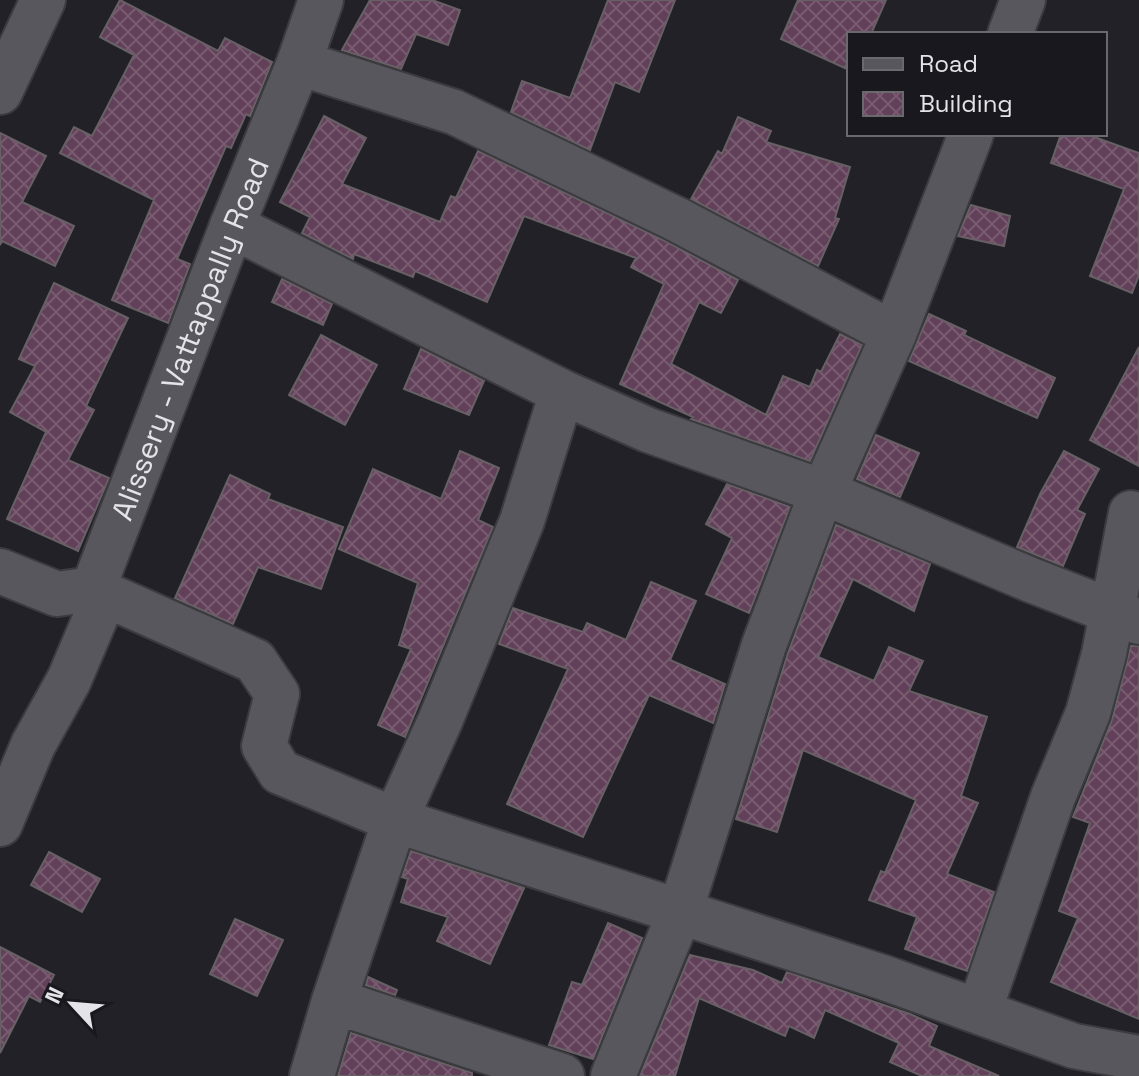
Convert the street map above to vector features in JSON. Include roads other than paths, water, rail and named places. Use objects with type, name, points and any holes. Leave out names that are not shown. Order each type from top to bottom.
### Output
[{"type":"street","points":[[0,92],[43,0]]},
{"type":"street","name":"Alissery - Vattappally Road","points":[[0,824],[33,745],[69,680],[232,226],[299,63],[321,0]]},
{"type":"street","points":[[1011,32],[1023,0]]},
{"type":"street","points":[[299,63],[454,112],[676,219],[894,334]]},
{"type":"street","points":[[613,1076],[680,912],[764,645],[823,492],[894,334],[970,136]]},
{"type":"street","points":[[232,226],[562,392],[648,430],[823,492],[1126,617]]},
{"type":"street","points":[[312,1076],[395,820],[440,721],[522,521],[562,392]]},
{"type":"street","points":[[979,1012],[1053,797],[1126,617],[1131,513]]},
{"type":"street","points":[[0,571],[57,594],[99,592],[255,661],[277,694],[264,746],[280,772],[395,820],[882,977],[979,1012],[1070,1061],[1139,1058]]},
{"type":"street","points":[[334,1001],[562,1076]]}]
